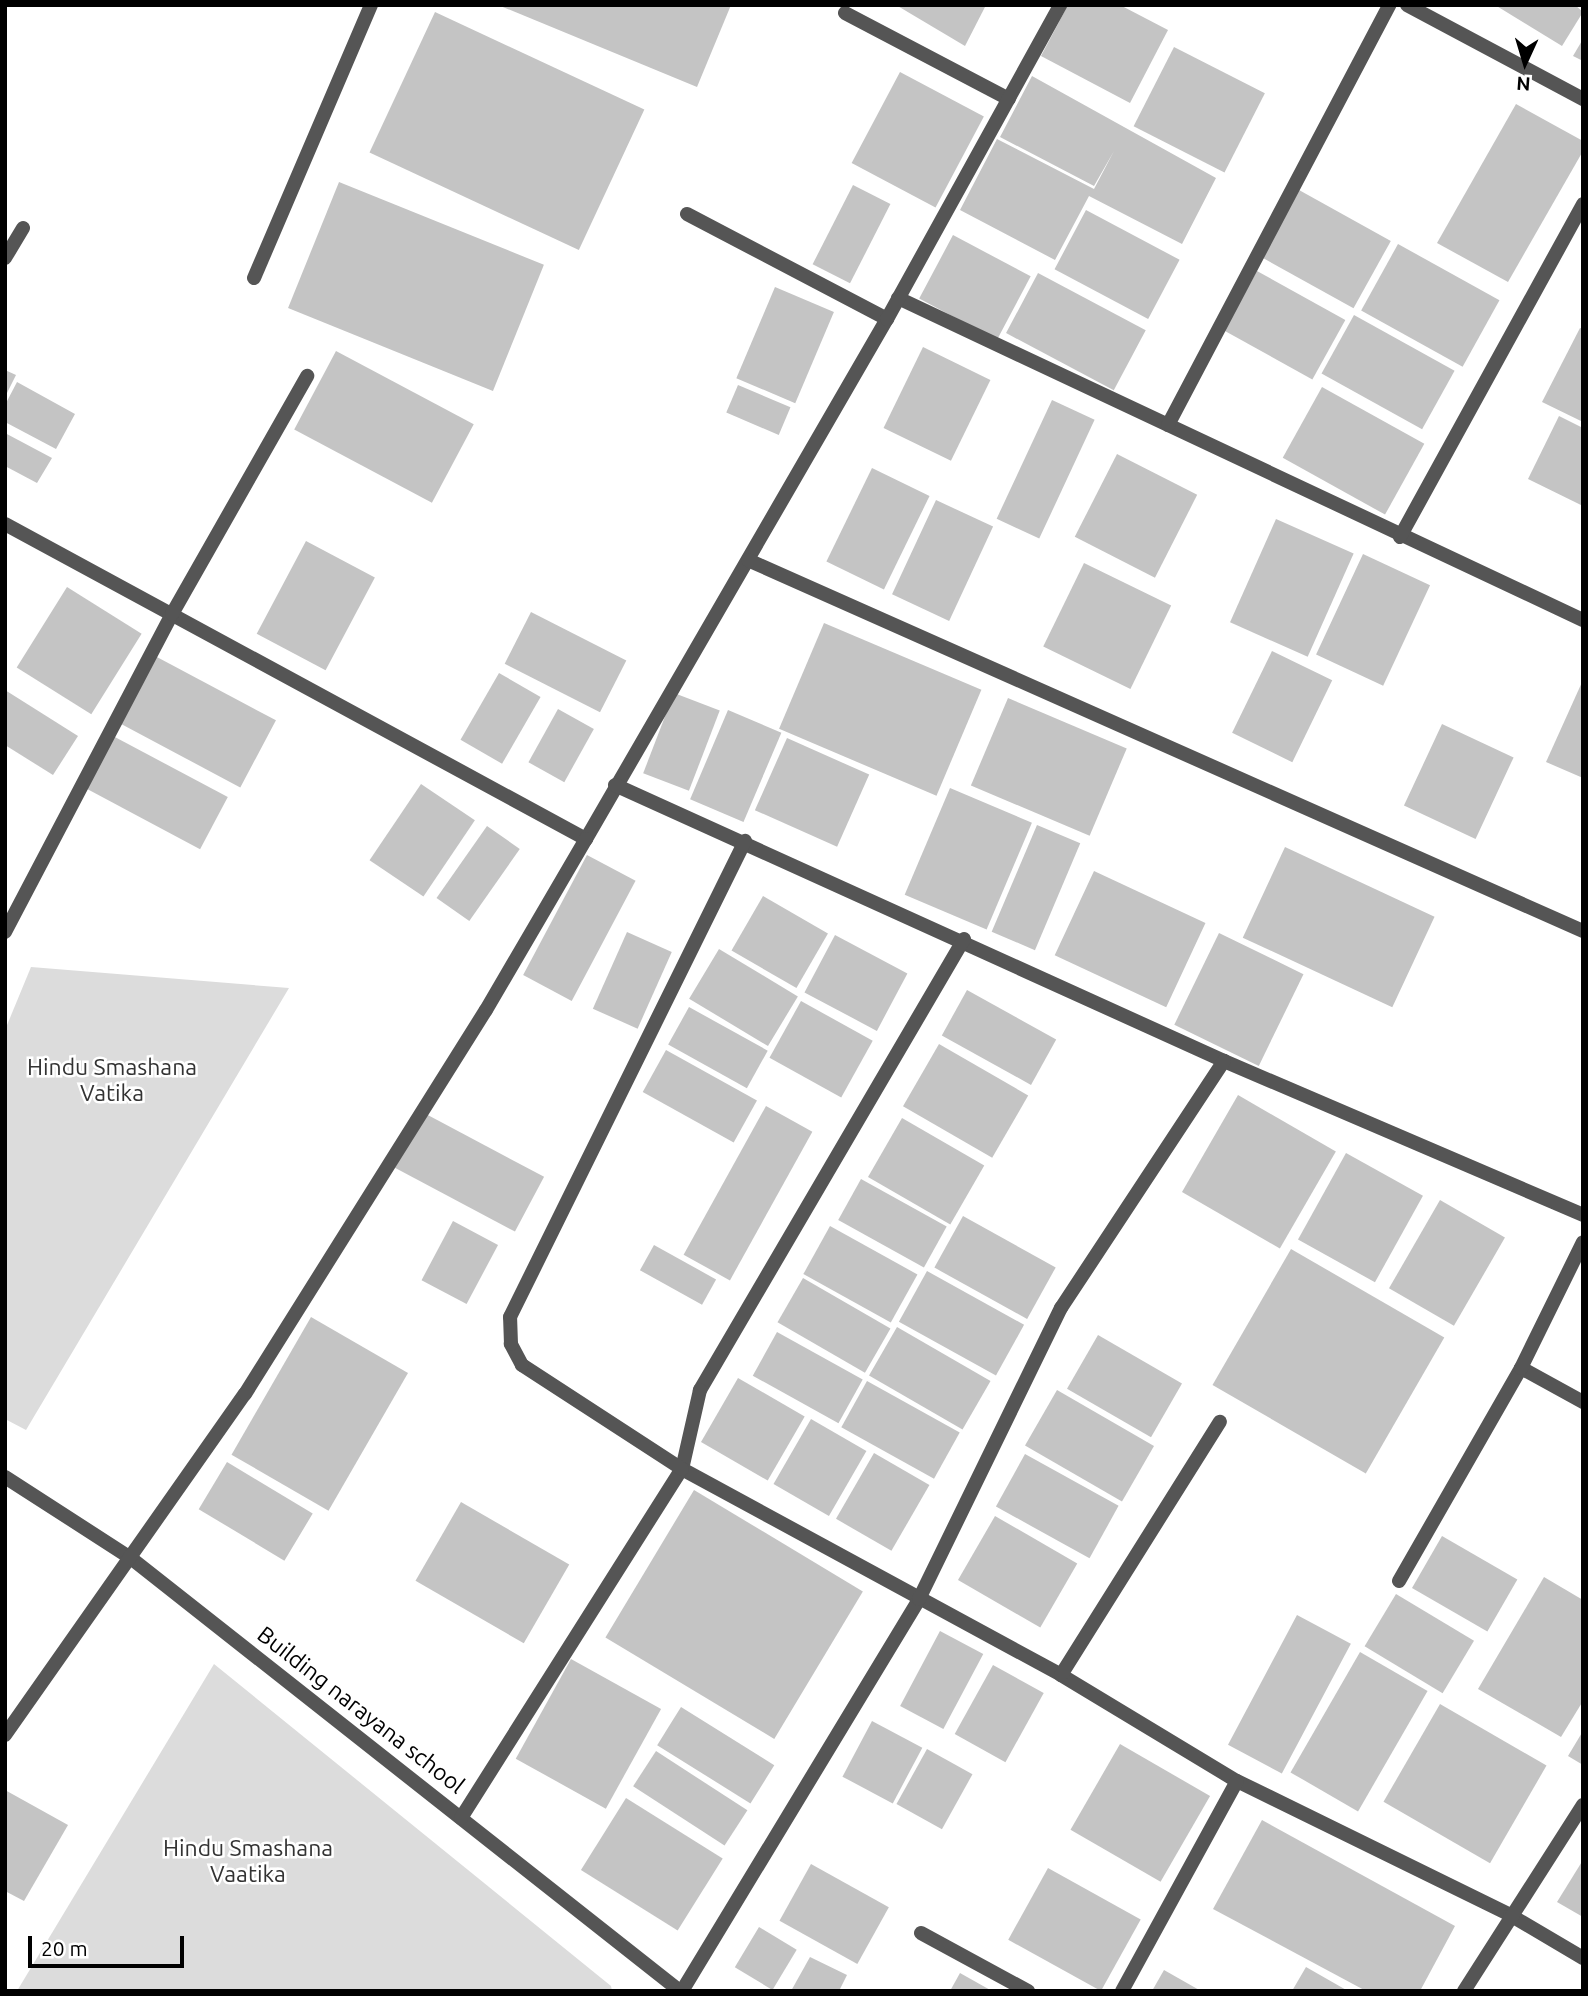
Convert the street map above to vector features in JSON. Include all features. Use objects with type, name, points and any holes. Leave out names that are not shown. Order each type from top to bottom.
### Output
[{"type":"street","points":[[254,278],[372,5]]},
{"type":"street","points":[[5,1735],[132,1559],[267,1359],[479,1022],[887,319],[1060,5]]},
{"type":"street","points":[[1168,425],[1389,5]]},
{"type":"street","points":[[1407,5],[1583,99]]},
{"type":"street","points":[[845,13],[1009,99]]},
{"type":"street","points":[[1400,537],[1583,204]]},
{"type":"street","points":[[687,214],[887,319]]},
{"type":"street","points":[[5,258],[23,228]]},
{"type":"street","points":[[898,298],[999,350],[1168,425],[1400,537],[1583,620]]},
{"type":"street","points":[[5,932],[172,614],[307,376]]},
{"type":"street","points":[[5,524],[586,839]]},
{"type":"street","points":[[748,559],[1583,931]]},
{"type":"street","points":[[615,785],[964,940],[1224,1061],[1583,1215]]},
{"type":"street","points":[[745,841],[510,1317],[511,1343],[522,1365],[682,1469],[1061,1675],[1237,1781],[1510,1915],[1583,1958]]},
{"type":"street","points":[[461,1818],[682,1469],[700,1390],[964,940]]},
{"type":"street","points":[[681,1991],[919,1599],[1060,1308],[1224,1061]]},
{"type":"street","points":[[1399,1581],[1521,1368],[1583,1242]]},
{"type":"street","points":[[1521,1368],[1583,1402]]},
{"type":"street","points":[[1061,1675],[1220,1422]]},
{"type":"street","name":"Building narayana school","points":[[5,1477],[132,1559],[681,1991]]},
{"type":"street","points":[[1122,1991],[1237,1781]]},
{"type":"street","points":[[1464,1991],[1510,1915],[1583,1805]]},
{"type":"street","points":[[921,1933],[1028,1991]]},
{"type":"green space","name":"Hindu Smashana Vatika","points":[[31,967],[289,988],[26,1430],[5,1419],[5,1030]]},
{"type":"green space","name":"Hindu Smashana Vaatika","points":[[214,1664],[611,1986],[612,1991],[17,1991]]},
{"type":"building","points":[[498,5],[731,5],[697,87]]},
{"type":"building","points":[[896,5],[986,5],[965,46]]},
{"type":"building","points":[[1068,5],[1120,5],[1168,30],[1130,103],[1041,56]]},
{"type":"building","points":[[1495,5],[1575,5],[1583,12],[1562,46]]},
{"type":"building","points":[[435,12],[644,110],[579,250],[369,152]]},
{"type":"building","points":[[1583,39],[1583,61],[1573,56]]},
{"type":"building","points":[[1174,47],[1265,93],[1224,173],[1134,126]]},
{"type":"building","points":[[900,72],[984,117],[936,208],[852,163]]},
{"type":"building","points":[[1032,76],[1216,178],[1182,244],[1089,196],[1055,260],[960,210],[997,139],[1094,189],[1114,151],[1094,186],[1000,137]]},
{"type":"building","points":[[1516,104],[1583,141],[1583,151],[1508,282],[1437,243]]},
{"type":"building","points":[[339,182],[544,265],[493,391],[288,308]]},
{"type":"building","points":[[853,185],[890,204],[850,283],[813,264]]},
{"type":"building","points":[[1299,190],[1391,241],[1354,308],[1262,257]]},
{"type":"building","points":[[1086,210],[1180,260],[1148,319],[1055,269]]},
{"type":"building","points":[[953,235],[1031,276],[997,340],[919,299]]},
{"type":"building","points":[[1398,244],[1499,300],[1463,367],[1361,310]]},
{"type":"building","points":[[1257,271],[1345,320],[1312,379],[1224,330]]},
{"type":"building","points":[[1038,273],[1146,330],[1114,390],[1006,333]]},
{"type":"building","points":[[775,287],[834,312],[795,403],[736,378]]},
{"type":"building","points":[[1354,315],[1455,371],[1422,429],[1322,374]]},
{"type":"building","points":[[1580,328],[1583,329],[1583,422],[1542,402]]},
{"type":"building","points":[[923,347],[990,380],[951,461],[884,428]]},
{"type":"building","points":[[336,351],[474,424],[432,503],[294,430]]},
{"type":"building","points":[[5,370],[16,375],[5,397]]},
{"type":"building","points":[[17,382],[75,414],[56,449],[5,422],[5,405]]},
{"type":"building","points":[[738,385],[790,407],[779,435],[726,413]]},
{"type":"building","points":[[1322,387],[1424,444],[1385,515],[1283,458]]},
{"type":"building","points":[[1052,400],[1095,420],[1039,539],[997,519]]},
{"type":"building","points":[[1559,416],[1583,428],[1583,506],[1528,479]]},
{"type":"building","points":[[5,433],[52,458],[37,483],[5,466]]},
{"type":"building","points":[[1117,454],[1197,495],[1155,578],[1075,537]]},
{"type":"building","points":[[872,468],[930,496],[884,590],[826,561]]},
{"type":"building","points":[[936,500],[993,527],[949,621],[892,594]]},
{"type":"building","points":[[1276,519],[1354,554],[1308,657],[1230,622]]},
{"type":"building","points":[[306,541],[375,578],[326,670],[257,634]]},
{"type":"building","points":[[1363,554],[1430,585],[1383,686],[1316,655]]},
{"type":"building","points":[[1084,563],[1171,606],[1130,689],[1043,647]]},
{"type":"building","points":[[67,587],[142,634],[91,714],[17,668]]},
{"type":"building","points":[[531,612],[626,661],[600,712],[505,664]]},
{"type":"building","points":[[824,623],[981,690],[936,796],[779,729]]},
{"type":"building","points":[[1272,651],[1332,680],[1292,762],[1232,733]]},
{"type":"building","points":[[155,656],[276,720],[240,787],[119,723]]},
{"type":"building","points":[[499,673],[541,697],[502,764],[460,740]]},
{"type":"building","points":[[1583,680],[1583,778],[1546,762]]},
{"type":"building","points":[[5,690],[78,736],[53,775],[5,745]]},
{"type":"building","points":[[674,693],[720,711],[689,791],[643,773]]},
{"type":"building","points":[[1008,698],[1127,748],[1090,836],[971,785]]},
{"type":"building","points":[[558,709],[594,729],[564,782],[528,762]]},
{"type":"building","points":[[728,710],[781,733],[743,822],[690,799]]},
{"type":"building","points":[[1442,724],[1514,757],[1476,839],[1404,806]]},
{"type":"building","points":[[113,736],[228,797],[200,849],[85,788]]},
{"type":"building","points":[[787,738],[869,775],[837,847],[755,810]]},
{"type":"building","points":[[421,784],[475,820],[423,897],[370,860]]},
{"type":"building","points":[[950,788],[1032,823],[987,930],[905,895]]},
{"type":"building","points":[[1037,825],[1080,843],[1035,950],[992,932]]},
{"type":"building","points":[[487,826],[520,849],[469,921],[437,898]]},
{"type":"building","points":[[1285,847],[1435,917],[1392,1007],[1243,938]]},
{"type":"building","points":[[587,855],[636,881],[572,1001],[523,975]]},
{"type":"building","points":[[1094,871],[1205,923],[1166,1007],[1055,955]]},
{"type":"building","points":[[763,896],[828,934],[796,988],[732,951]]},
{"type":"building","points":[[627,932],[672,952],[638,1029],[593,1009]]},
{"type":"building","points":[[1219,933],[1303,974],[1259,1066],[1174,1025]]},
{"type":"building","points":[[835,935],[907,973],[877,1031],[804,992]]},
{"type":"building","points":[[719,949],[798,996],[768,1046],[689,999]]},
{"type":"building","points":[[967,990],[1056,1039],[1031,1085],[942,1035]]},
{"type":"building","points":[[801,1001],[873,1041],[841,1098],[769,1058]]},
{"type":"building","points":[[689,1007],[768,1051],[747,1088],[668,1045]]},
{"type":"building","points":[[939,1044],[1028,1095],[992,1158],[903,1106]]},
{"type":"building","points":[[666,1050],[757,1100],[734,1142],[643,1092]]},
{"type":"building","points":[[1238,1095],[1336,1152],[1280,1248],[1182,1192]]},
{"type":"building","points":[[766,1106],[812,1132],[730,1280],[684,1255]]},
{"type":"building","points":[[424,1113],[544,1177],[515,1232],[395,1168]]},
{"type":"building","points":[[902,1118],[984,1166],[950,1224],[868,1177]]},
{"type":"building","points":[[1346,1153],[1423,1196],[1375,1282],[1298,1240]]},
{"type":"building","points":[[861,1179],[947,1227],[924,1268],[838,1220]]},
{"type":"building","points":[[1440,1200],[1505,1238],[1454,1326],[1389,1288]]},
{"type":"building","points":[[963,1216],[1056,1267],[1027,1319],[934,1268]]},
{"type":"building","points":[[453,1221],[498,1245],[467,1304],[422,1280]]},
{"type":"building","points":[[830,1226],[917,1274],[891,1323],[803,1274]]},
{"type":"building","points":[[654,1245],[716,1279],[702,1305],[640,1270]]},
{"type":"building","points":[[1291,1249],[1444,1338],[1366,1473],[1212,1385]]},
{"type":"building","points":[[927,1271],[1024,1325],[996,1376],[899,1322]]},
{"type":"building","points":[[803,1278],[890,1328],[865,1373],[778,1322]]},
{"type":"building","points":[[311,1317],[408,1373],[328,1511],[232,1455]]},
{"type":"building","points":[[897,1327],[991,1381],[963,1429],[869,1375]]},
{"type":"building","points":[[777,1332],[863,1380],[838,1423],[753,1376]]},
{"type":"building","points":[[1098,1335],[1182,1384],[1151,1437],[1067,1389]]},
{"type":"building","points":[[738,1378],[805,1416],[768,1481],[701,1442]]},
{"type":"building","points":[[867,1381],[960,1432],[934,1479],[841,1427]]},
{"type":"building","points":[[1057,1390],[1154,1446],[1122,1501],[1025,1445]]},
{"type":"building","points":[[811,1419],[866,1451],[829,1516],[774,1484]]},
{"type":"building","points":[[874,1453],[929,1485],[891,1551],[836,1519]]},
{"type":"building","points":[[1025,1454],[1119,1506],[1089,1558],[996,1506]]},
{"type":"building","points":[[227,1462],[313,1514],[284,1561],[199,1509]]},
{"type":"building","points":[[694,1490],[863,1591],[774,1739],[605,1637]]},
{"type":"building","points":[[461,1502],[569,1564],[524,1643],[416,1581]]},
{"type":"building","points":[[995,1516],[1077,1563],[1040,1628],[958,1580]]},
{"type":"building","points":[[1442,1536],[1517,1580],[1487,1631],[1412,1588]]},
{"type":"building","points":[[1544,1577],[1583,1600],[1583,1701],[1561,1737],[1478,1689]]},
{"type":"building","points":[[1396,1594],[1474,1641],[1443,1693],[1365,1646]]},
{"type":"building","points":[[1297,1615],[1351,1644],[1282,1773],[1228,1745]]},
{"type":"building","points":[[940,1631],[983,1654],[943,1729],[900,1706]]},
{"type":"building","points":[[1360,1652],[1428,1691],[1358,1811],[1290,1772]]},
{"type":"building","points":[[571,1659],[661,1709],[606,1809],[516,1759]]},
{"type":"building","points":[[993,1665],[1044,1693],[1005,1762],[955,1734]]},
{"type":"building","points":[[1440,1704],[1547,1766],[1490,1863],[1384,1802]]},
{"type":"building","points":[[681,1707],[774,1765],[750,1803],[657,1745]]},
{"type":"building","points":[[872,1721],[922,1748],[893,1803],[842,1777]]},
{"type":"building","points":[[1583,1731],[1583,1765],[1568,1756]]},
{"type":"building","points":[[1120,1744],[1210,1796],[1161,1882],[1070,1830]]},
{"type":"building","points":[[927,1749],[972,1774],[942,1829],[896,1804]]},
{"type":"building","points":[[656,1751],[747,1810],[725,1846],[633,1786]]},
{"type":"building","points":[[5,1790],[68,1825],[24,1901],[5,1891]]},
{"type":"building","points":[[626,1798],[723,1858],[678,1930],[581,1870]]},
{"type":"building","points":[[1262,1820],[1455,1926],[1420,1991],[1366,1991],[1213,1909]]},
{"type":"building","points":[[1583,1860],[1583,1917],[1557,1902]]},
{"type":"building","points":[[811,1864],[889,1907],[857,1964],[779,1921]]},
{"type":"building","points":[[1048,1868],[1141,1919],[1101,1991],[1008,1940]]},
{"type":"building","points":[[759,1927],[797,1950],[773,1990],[735,1967]]},
{"type":"building","points":[[810,1957],[847,1975],[839,1991],[791,1991]]},
{"type":"building","points":[[1306,1967],[1348,1991],[1292,1991]]},
{"type":"building","points":[[1164,1970],[1201,1991],[1152,1991]]},
{"type":"building","points":[[960,1973],[992,1991],[950,1991]]}]
